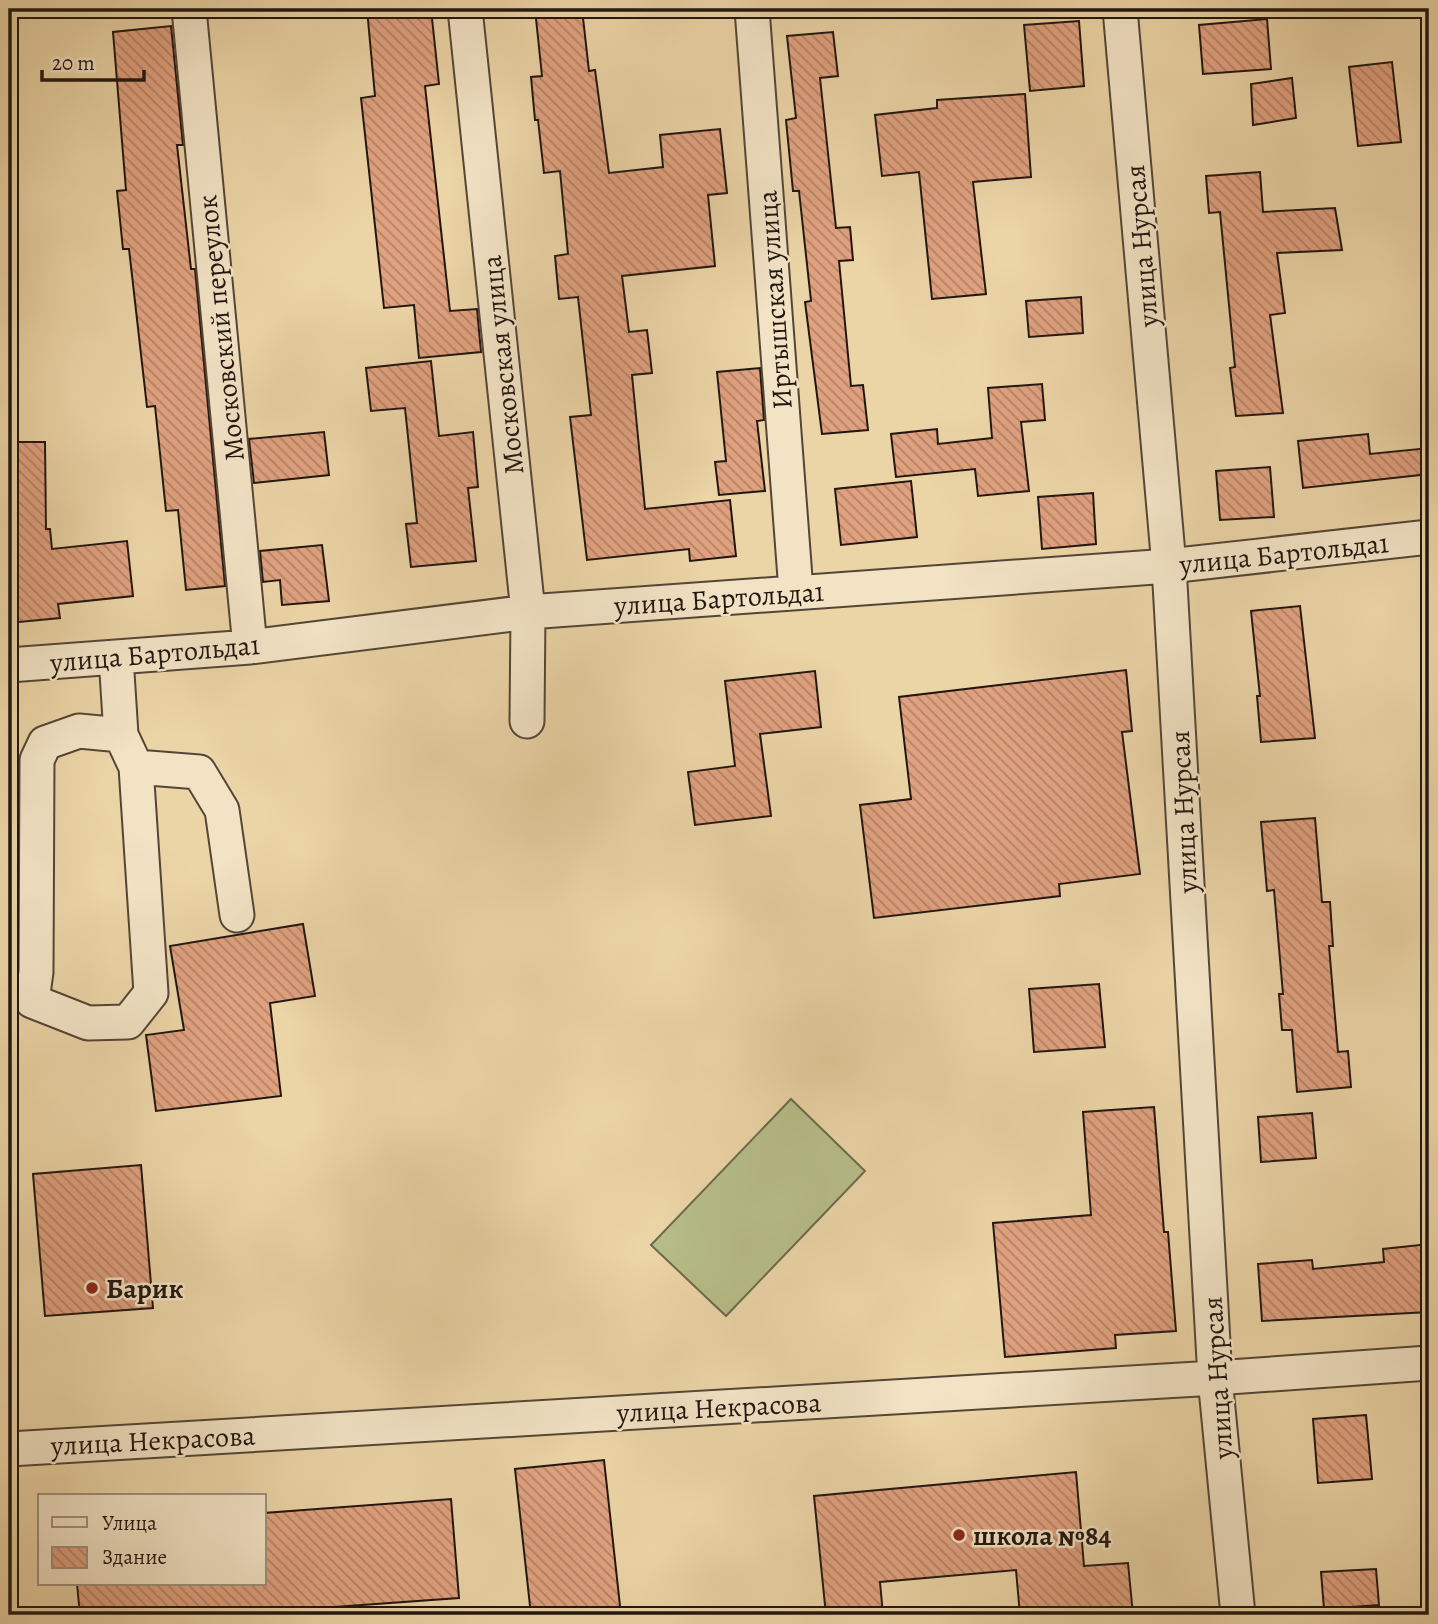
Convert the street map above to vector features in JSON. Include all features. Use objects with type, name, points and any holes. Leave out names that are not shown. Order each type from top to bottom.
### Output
[{"type":"street","name":"Московский переулок","points":[[189,9],[250,647]]},
{"type":"street","name":"Московская улица","points":[[465,9],[528,612],[527,721]]},
{"type":"street","name":"Иртышская улица","points":[[752,9],[796,591]]},
{"type":"street","name":"улица Нурсая","points":[[1120,9],[1169,566],[1215,1378],[1238,1615]]},
{"type":"street","name":"улица Бартольда1","points":[[9,665],[250,647],[528,612],[1169,566],[1429,537]]},
{"type":"street","points":[[116,657],[121,735],[136,767],[151,993],[128,1022],[88,1023],[20,1007],[36,972],[37,760],[45,743],[79,731],[121,735]]},
{"type":"street","points":[[136,767],[199,772],[222,810],[237,915]]},
{"type":"street","name":"улица Некрасова","points":[[9,1449],[1429,1363]]},
{"type":"green space","points":[[791,1099],[865,1171],[726,1316],[651,1245]]},
{"type":"building","points":[[367,9],[431,9],[439,84],[425,86],[450,311],[477,309],[481,352],[419,358],[414,305],[384,308],[361,98],[375,96]]},
{"type":"building","points":[[535,9],[582,9],[589,71],[595,70],[609,173],[663,167],[660,135],[720,129],[727,193],[708,195],[715,266],[622,276],[629,332],[647,330],[652,373],[632,375],[645,509],[730,500],[736,556],[690,561],[689,549],[587,560],[570,417],[591,415],[578,297],[559,299],[555,256],[568,254],[560,171],[544,173],[538,120],[535,120],[531,77],[542,76]]},
{"type":"building","points":[[1267,19],[1271,69],[1203,74],[1199,25]]},
{"type":"building","points":[[1079,21],[1084,86],[1030,91],[1024,25]]},
{"type":"building","points":[[171,26],[183,145],[177,145],[191,269],[195,269],[225,586],[186,590],[178,510],[166,511],[155,406],[147,407],[129,249],[123,249],[117,191],[126,190],[113,32]]},
{"type":"building","points":[[833,32],[838,76],[820,78],[836,228],[850,227],[853,260],[839,261],[851,386],[863,385],[868,430],[822,434],[805,302],[811,301],[799,191],[793,191],[786,120],[796,118],[787,36]]},
{"type":"building","points":[[1392,62],[1401,142],[1358,146],[1349,67]]},
{"type":"building","points":[[1292,78],[1296,118],[1253,125],[1251,84]]},
{"type":"building","points":[[1025,94],[1031,177],[973,182],[986,294],[932,299],[919,172],[882,176],[875,115],[937,108],[937,100]]},
{"type":"building","points":[[1260,172],[1263,212],[1335,208],[1342,250],[1277,253],[1285,313],[1270,315],[1283,413],[1236,416],[1230,368],[1235,367],[1220,212],[1209,213],[1206,176]]},
{"type":"building","points":[[1081,297],[1083,333],[1029,337],[1026,301]]},
{"type":"building","points":[[431,361],[439,436],[473,432],[478,487],[468,488],[476,561],[411,567],[406,524],[417,523],[405,408],[371,411],[366,368]]},
{"type":"building","points":[[760,368],[764,420],[757,421],[765,491],[719,495],[715,462],[726,461],[717,372]]},
{"type":"building","points":[[1042,384],[1045,420],[1021,422],[1029,491],[978,496],[975,469],[896,477],[891,434],[937,429],[938,444],[992,438],[988,388]]},
{"type":"building","points":[[324,432],[329,475],[254,483],[249,439]]},
{"type":"building","points":[[1368,434],[1370,454],[1429,448],[1429,474],[1303,488],[1298,441]]},
{"type":"building","points":[[9,442],[45,442],[46,529],[50,529],[52,549],[127,541],[133,596],[58,604],[60,618],[9,623]]},
{"type":"building","points":[[1270,467],[1274,517],[1220,520],[1216,471]]},
{"type":"building","points":[[911,481],[917,537],[841,545],[835,489]]},
{"type":"building","points":[[1093,493],[1096,544],[1042,549],[1038,497]]},
{"type":"building","points":[[322,545],[329,601],[282,605],[280,580],[263,582],[260,551]]},
{"type":"building","points":[[1300,606],[1315,738],[1261,742],[1257,696],[1260,696],[1251,611]]},
{"type":"building","points":[[1126,670],[1132,731],[1122,732],[1140,874],[1059,884],[1060,896],[874,918],[860,805],[911,799],[899,697]]},
{"type":"building","points":[[815,671],[821,727],[760,734],[771,816],[695,825],[688,772],[735,766],[725,681]]},
{"type":"building","points":[[1315,818],[1322,902],[1330,902],[1333,946],[1329,946],[1338,1052],[1348,1051],[1351,1087],[1297,1092],[1292,1030],[1282,1030],[1279,994],[1283,994],[1274,890],[1267,891],[1261,822]]},
{"type":"building","points":[[303,924],[315,996],[270,1003],[281,1096],[156,1111],[146,1035],[184,1030],[170,946]]},
{"type":"building","points":[[1099,984],[1105,1047],[1034,1052],[1029,989]]},
{"type":"building","points":[[1154,1107],[1164,1232],[1168,1232],[1176,1331],[1115,1335],[1116,1348],[1005,1357],[993,1223],[1091,1215],[1083,1112]]},
{"type":"building","points":[[1312,1113],[1316,1158],[1261,1162],[1258,1117]]},
{"type":"building","points":[[141,1165],[153,1308],[45,1316],[33,1174]]},
{"type":"building","points":[[1429,1244],[1429,1312],[1262,1321],[1258,1264],[1312,1260],[1313,1269],[1384,1262],[1383,1249]]},
{"type":"building","points":[[1366,1415],[1372,1479],[1318,1483],[1313,1419]]},
{"type":"building","points":[[604,1460],[621,1615],[531,1615],[515,1469]]},
{"type":"building","points":[[1076,1472],[1084,1566],[1128,1563],[1133,1615],[1020,1615],[1016,1570],[880,1582],[883,1615],[826,1615],[814,1496]]},
{"type":"building","points":[[451,1499],[459,1598],[222,1615],[80,1615],[77,1586],[266,1586],[266,1513]]},
{"type":"building","points":[[1376,1569],[1379,1605],[1324,1609],[1321,1572]]},
{"type":"place","name":"Барик","points":[[92,1288]]},
{"type":"place","name":"школа №84","points":[[959,1535]]}]
